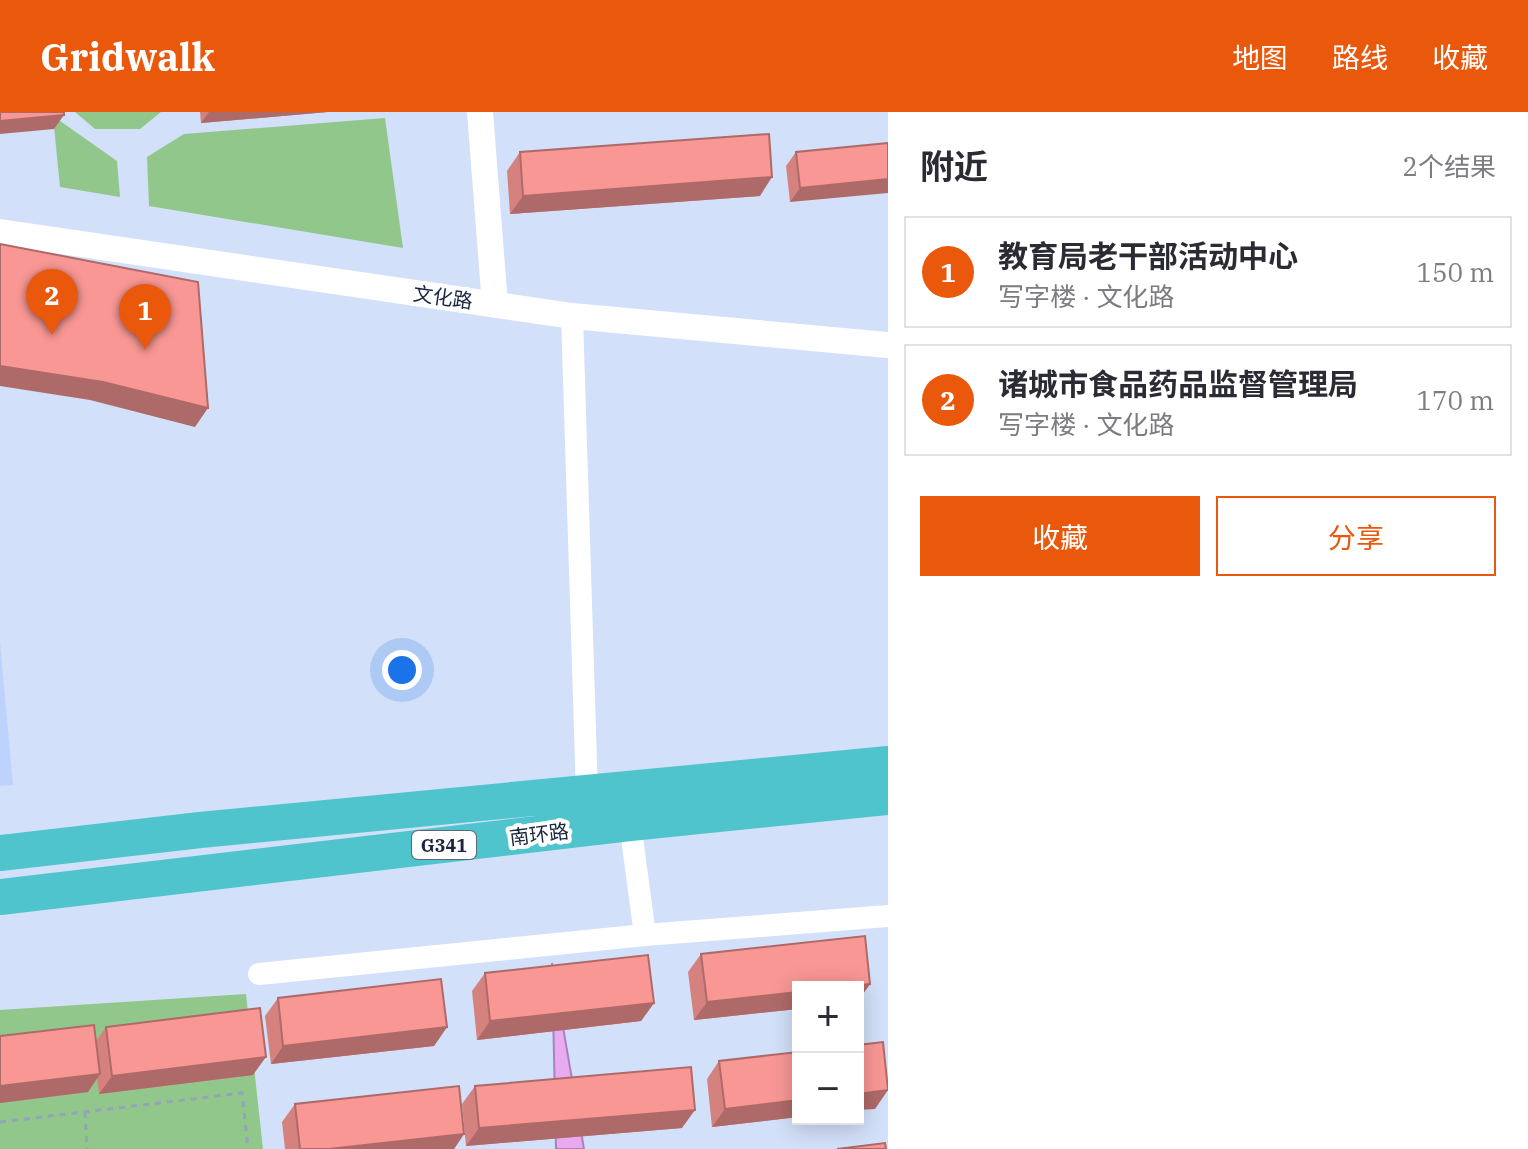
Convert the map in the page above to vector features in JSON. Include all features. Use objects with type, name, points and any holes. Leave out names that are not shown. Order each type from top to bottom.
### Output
[{"type":"highway","name":"南环路","points":[[0,853],[216,828],[888,764]]},
{"type":"highway","name":"南环路","points":[[0,897],[630,823],[888,797]]},
{"type":"street","points":[[480,112],[495,305]]},
{"type":"street","name":"文化路","points":[[0,232],[572,316],[888,345]]},
{"type":"street","points":[[572,316],[587,794]]},
{"type":"street","points":[[630,823],[645,935]]},
{"type":"street","points":[[259,974],[645,935],[888,916]]},
{"type":"path","points":[[0,1122],[242,1093],[248,1149]]},
{"type":"path","points":[[85,1112],[87,1149]]},
{"type":"shaded area","points":[[0,642],[13,785],[0,786]]},
{"type":"shaded area","points":[[552,963],[584,1149],[556,1149]]},
{"type":"green space","points":[[75,112],[161,112],[140,129],[95,129]]},
{"type":"green space","points":[[53,116],[117,161],[120,197],[60,187]]},
{"type":"green space","points":[[385,118],[403,248],[149,206],[147,157],[184,134]]},
{"type":"green space","points":[[246,994],[263,1149],[0,1149],[0,1010]]},
{"type":"building","points":[[0,112],[64,112],[64,115],[0,121]]},
{"type":"building","points":[[769,134],[772,177],[523,196],[520,152]]},
{"type":"building","points":[[888,143],[888,179],[800,188],[796,152]]},
{"type":"building","points":[[0,244],[198,282],[208,408],[103,382],[0,366]]},
{"type":"building","points":[[865,936],[870,984],[864,985],[864,981],[792,981],[792,993],[707,1002],[701,954]]},
{"type":"building","points":[[648,955],[654,1003],[490,1021],[485,973]]},
{"type":"building","points":[[441,979],[447,1027],[283,1046],[278,998]]},
{"type":"building","points":[[260,1008],[266,1057],[112,1076],[106,1027]]},
{"type":"building","points":[[94,1025],[100,1074],[0,1086],[0,1036]]},
{"type":"building","points":[[883,1042],[888,1090],[864,1093],[864,1044]]},
{"type":"building","points":[[792,1053],[792,1101],[725,1109],[719,1061]]},
{"type":"building","points":[[691,1067],[695,1110],[479,1128],[475,1086]]},
{"type":"building","points":[[459,1086],[464,1134],[329,1149],[300,1149],[295,1104]]},
{"type":"building","points":[[885,1143],[886,1149],[837,1149]]},
{"type":"place","name":"诸城市食品药品监督管理局","points":[[52,335]]},
{"type":"place","name":"教育局老干部活动中心","points":[[145,350]]}]
